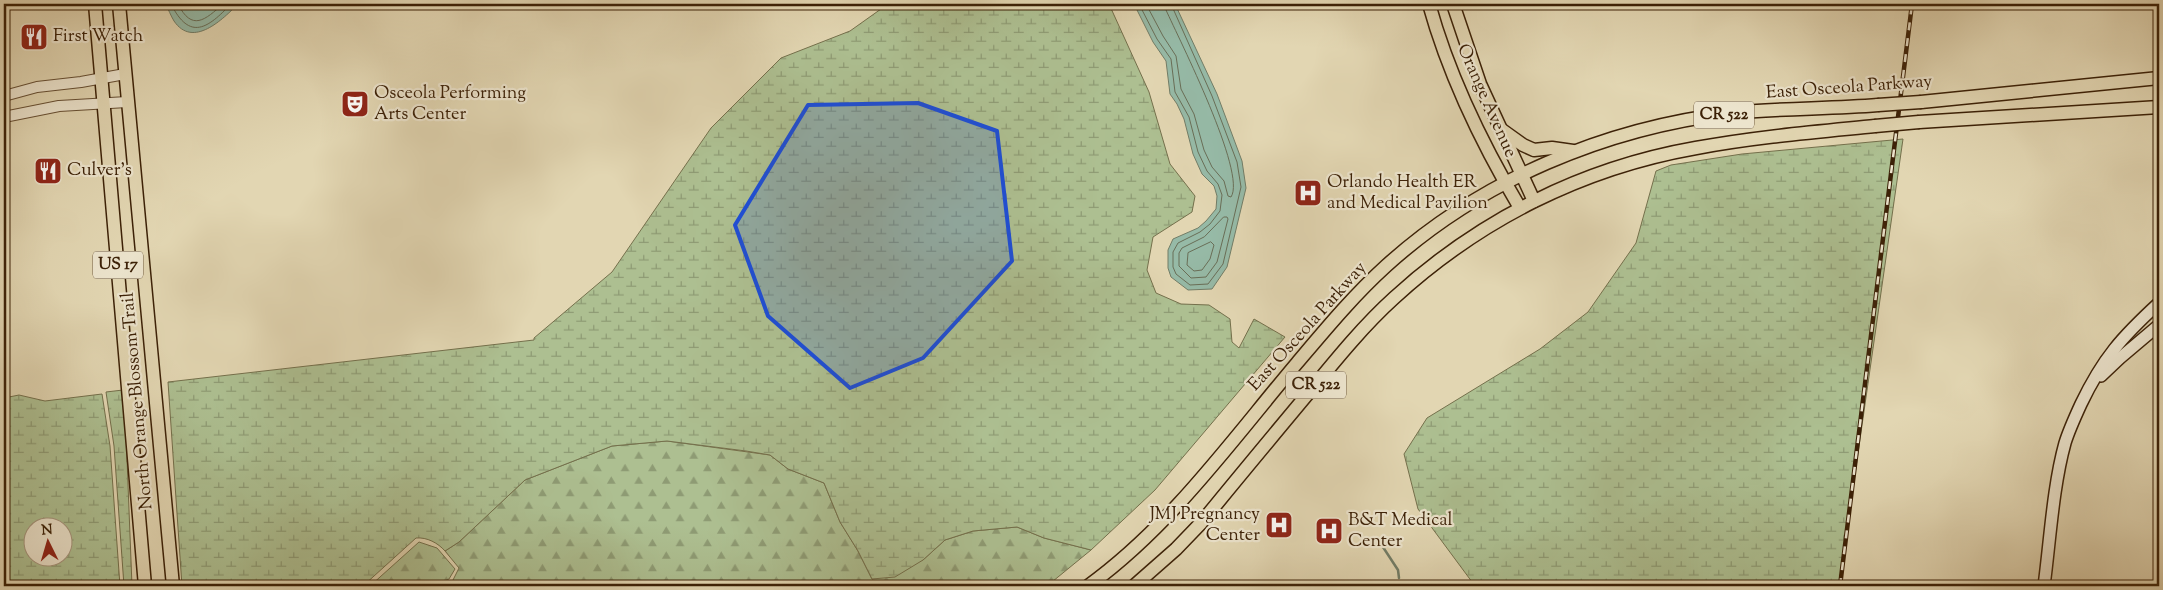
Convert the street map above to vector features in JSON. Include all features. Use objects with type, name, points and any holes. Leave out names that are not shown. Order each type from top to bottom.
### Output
[{"type":"main road","name":"North Orange Blossom Trail","points":[[95,4],[145,586]]},
{"type":"main road","name":"North Orange Blossom Trail","points":[[119,4],[173,586]]},
{"type":"main road","name":"Orange Avenue","points":[[1429,4],[1464,100],[1505,183],[1520,208]]},
{"type":"main road","name":"Orange Avenue","points":[[1453,4],[1468,54],[1534,201]]},
{"type":"main road","name":"East Osceola Parkway","points":[[1088,586],[1133,550],[1184,498],[1338,315],[1385,267],[1441,222],[1522,174],[1576,152],[1638,131],[1714,116],[1749,112],[1878,106],[2159,78]]},
{"type":"main road","name":"CR 522","points":[[1134,586],[1176,549],[1201,522],[1366,326],[1393,298],[1449,252],[1484,228],[1534,201],[1578,181],[1616,168],[1687,150],[1776,135],[1919,122],[2159,107]]},
{"type":"main road","points":[[1502,130],[1523,145],[1534,150],[1552,148],[1576,152]]},
{"type":"main road","points":[[2044,586],[2062,455],[2073,422],[2111,351],[2130,329],[2159,302]]},
{"type":"main road","points":[[2087,393],[2120,358],[2159,325]]},
{"type":"street","points":[[4,96],[37,87],[125,74]]},
{"type":"street","points":[[4,116],[59,106],[128,102]]},
{"type":"highlighted area","points":[[918,103],[997,131],[1012,261],[923,358],[850,388],[768,316],[735,225],[808,105]]},
{"type":"green space","points":[[888,4],[1109,4],[1149,92],[1170,164],[1195,196],[1192,212],[1153,237],[1147,270],[1156,293],[1181,304],[1209,305],[1230,319],[1232,342],[1239,348],[1254,319],[1285,337],[1155,490],[1091,550],[1044,538],[1017,527],[973,531],[945,540],[923,560],[895,577],[872,579],[840,522],[824,483],[788,469],[770,455],[667,441],[612,446],[525,480],[459,542],[445,551],[432,541],[416,538],[363,586],[182,586],[168,382],[534,340],[534,338],[612,272],[711,128],[781,58],[850,31]]},
{"type":"green space","points":[[1903,139],[1839,586],[1475,586],[1418,509],[1404,454],[1427,418],[1540,349],[1588,312],[1636,243],[1656,171],[1671,165],[1742,154]]},
{"type":"green space","points":[[123,390],[132,586],[124,586],[114,446],[106,392]]},
{"type":"green space","points":[[102,394],[110,446],[120,586],[4,586],[4,398],[19,395],[45,401]]},
{"type":"green space","points":[[667,441],[770,455],[788,469],[824,483],[840,522],[872,579],[923,560],[945,540],[973,531],[1017,527],[1044,538],[1091,550],[1047,586],[442,586],[452,582],[459,568],[445,551],[459,542],[525,480],[612,446]]},
{"type":"green space","points":[[419,542],[437,548],[455,569],[449,579],[432,586],[370,586]]},
{"type":"water","points":[[166,4],[238,4],[208,29],[190,32],[182,29],[174,21]]},
{"type":"water","points":[[1134,4],[1175,4],[1217,94],[1242,161],[1246,188],[1227,267],[1212,289],[1188,290],[1171,277],[1168,268],[1168,250],[1173,239],[1198,228],[1206,221],[1216,209],[1217,196],[1214,186],[1202,174],[1193,154],[1184,119],[1170,94],[1166,61],[1153,42]]},
{"type":"waterway","points":[[1379,541],[1398,570],[1399,578]]},
{"type":"railway","points":[[1840,586],[1912,4]]},
{"type":"place","name":"First Watch","points":[[34,37]]},
{"type":"place","name":"Osceola Performing Arts Center","points":[[355,104]]},
{"type":"place","name":"Culver's","points":[[48,171]]},
{"type":"place","name":"Orlando Health ER and Medical Pavilion","points":[[1308,193]]},
{"type":"place","name":"JMJ Pregnancy Center","points":[[1279,525]]},
{"type":"place","name":"B&T Medical Center","points":[[1329,531]]}]
